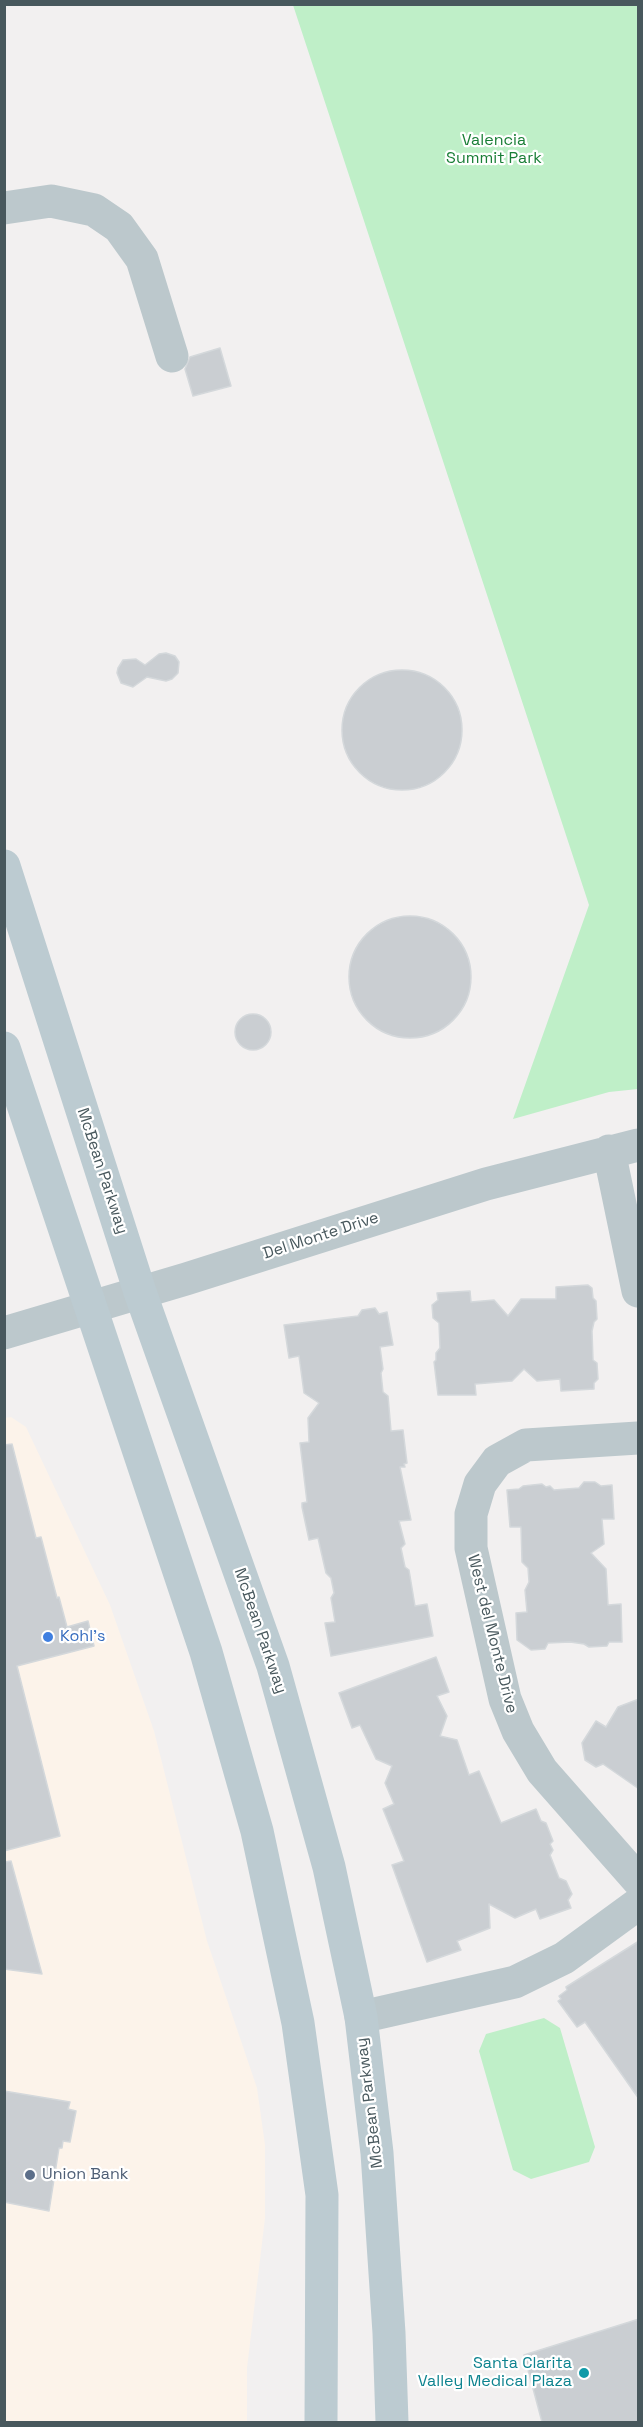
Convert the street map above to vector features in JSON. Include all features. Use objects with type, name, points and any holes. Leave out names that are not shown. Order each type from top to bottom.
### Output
[{"type":"main road","name":"McBean Parkway","points":[[4,866],[140,1292],[273,1666],[329,1867],[361,2017],[377,2153],[389,2333],[392,2422]]},
{"type":"main road","points":[[4,1048],[210,1664],[258,1831],[298,2023],[322,2195],[321,2422]]},
{"type":"street","points":[[4,208],[51,201],[94,210],[119,227],[142,259],[172,356]]},
{"type":"street","points":[[624,1148],[639,1291]]},
{"type":"street","name":"Del Monte Drive","points":[[4,1333],[486,1184],[624,1148]]},
{"type":"street","name":"West del Monte Drive","points":[[639,1438],[526,1445],[497,1461],[480,1484],[471,1514],[471,1548],[505,1699],[518,1731],[542,1771],[639,1880]]},
{"type":"street","points":[[361,2017],[515,1982],[564,1958],[639,1904]]},
{"type":"shaded area","points":[[11,1417],[26,1427],[110,1605],[154,1731],[207,1941],[257,2088],[265,2145],[265,2218],[247,2368],[247,2422],[5,2422],[4,1418]]},
{"type":"green space","name":"Valencia Summit Park","points":[[293,5],[638,5],[638,1089],[609,1092],[513,1119],[589,905]]},
{"type":"green space","points":[[544,2018],[560,2028],[595,2147],[589,2162],[531,2179],[513,2170],[479,2051],[486,2034]]},
{"type":"building","points":[[220,348],[231,386],[193,396],[185,369],[190,357]]},
{"type":"building","points":[[166,653],[175,656],[179,662],[178,673],[172,679],[166,681],[147,677],[133,687],[121,683],[117,673],[123,660],[136,659],[145,665],[159,654]]},
{"type":"building","points":[[402,670],[425,674],[445,687],[458,707],[462,730],[458,753],[445,773],[425,786],[402,790],[379,786],[359,773],[346,753],[342,730],[346,707],[359,687],[379,674]]},
{"type":"building","points":[[410,916],[433,920],[453,934],[467,954],[471,977],[467,1000],[453,1020],[433,1034],[410,1038],[387,1034],[367,1020],[353,1000],[349,977],[353,954],[367,934],[387,920]]},
{"type":"building","points":[[253,1014],[265,1020],[271,1032],[265,1044],[253,1050],[241,1044],[235,1032],[241,1020]]},
{"type":"building","points":[[588,1285],[592,1288],[593,1298],[596,1301],[597,1319],[592,1331],[593,1360],[597,1363],[598,1379],[594,1383],[594,1389],[561,1391],[560,1379],[537,1381],[524,1369],[512,1381],[475,1384],[476,1395],[438,1395],[434,1362],[440,1348],[439,1323],[433,1318],[432,1305],[438,1300],[437,1293],[470,1291],[471,1302],[494,1300],[508,1316],[521,1299],[556,1299],[556,1287]]},
{"type":"building","points":[[375,1308],[379,1314],[387,1312],[393,1345],[380,1347],[383,1392],[388,1396],[391,1431],[403,1430],[407,1463],[404,1464],[405,1467],[400,1467],[411,1520],[399,1521],[405,1544],[401,1548],[405,1567],[409,1570],[415,1606],[427,1604],[433,1636],[331,1656],[325,1623],[335,1622],[331,1598],[334,1593],[331,1578],[326,1573],[318,1538],[309,1540],[302,1507],[302,1503],[307,1502],[300,1443],[309,1442],[308,1418],[319,1403],[304,1393],[299,1356],[289,1358],[284,1325],[358,1316],[362,1310]]},
{"type":"building","name":"Kohl's","points":[[12,1444],[36,1538],[41,1537],[67,1627],[88,1621],[94,1646],[17,1666],[60,1836],[4,1851],[4,1445]]},
{"type":"building","points":[[584,1482],[595,1482],[601,1486],[612,1485],[614,1519],[602,1519],[604,1544],[591,1553],[606,1569],[608,1605],[621,1604],[622,1642],[609,1642],[607,1646],[589,1647],[570,1642],[548,1643],[545,1649],[531,1650],[517,1640],[516,1613],[527,1612],[525,1590],[529,1582],[528,1568],[522,1562],[521,1527],[510,1527],[507,1490],[542,1484],[554,1490],[579,1488]]},
{"type":"building","points":[[436,1657],[449,1692],[437,1696],[447,1716],[440,1736],[457,1740],[469,1775],[479,1771],[501,1823],[536,1809],[541,1821],[546,1823],[553,1841],[550,1844],[553,1850],[550,1855],[559,1878],[566,1881],[572,1894],[568,1900],[571,1908],[540,1919],[536,1909],[515,1918],[489,1904],[490,1928],[457,1941],[461,1950],[427,1962],[392,1865],[404,1861],[383,1809],[394,1804],[385,1783],[392,1766],[376,1759],[360,1725],[352,1728],[339,1693]]},
{"type":"building","points":[[639,1699],[639,1789],[603,1764],[596,1767],[585,1760],[582,1743],[596,1721],[606,1727],[618,1707]]},
{"type":"building","points":[[11,1861],[42,1974],[4,1969],[4,1862]]},
{"type":"building","points":[[639,1941],[639,2099],[585,2022],[577,2027],[558,2001],[561,1999],[559,1996],[567,1990],[566,1987]]},
{"type":"building","name":"Union Bank","points":[[4,2091],[70,2102],[68,2109],[76,2111],[70,2142],[63,2141],[62,2148],[59,2148],[49,2211],[4,2202]]},
{"type":"building","name":"Santa Clarita Valley Medical Plaza","points":[[639,2319],[639,2422],[542,2422],[524,2355]]},
{"type":"place","name":"Kohl's","points":[[48,1637]]},
{"type":"place","name":"Union Bank","points":[[30,2175]]},
{"type":"place","name":"Santa Clarita Valley Medical Plaza","points":[[584,2373]]}]
